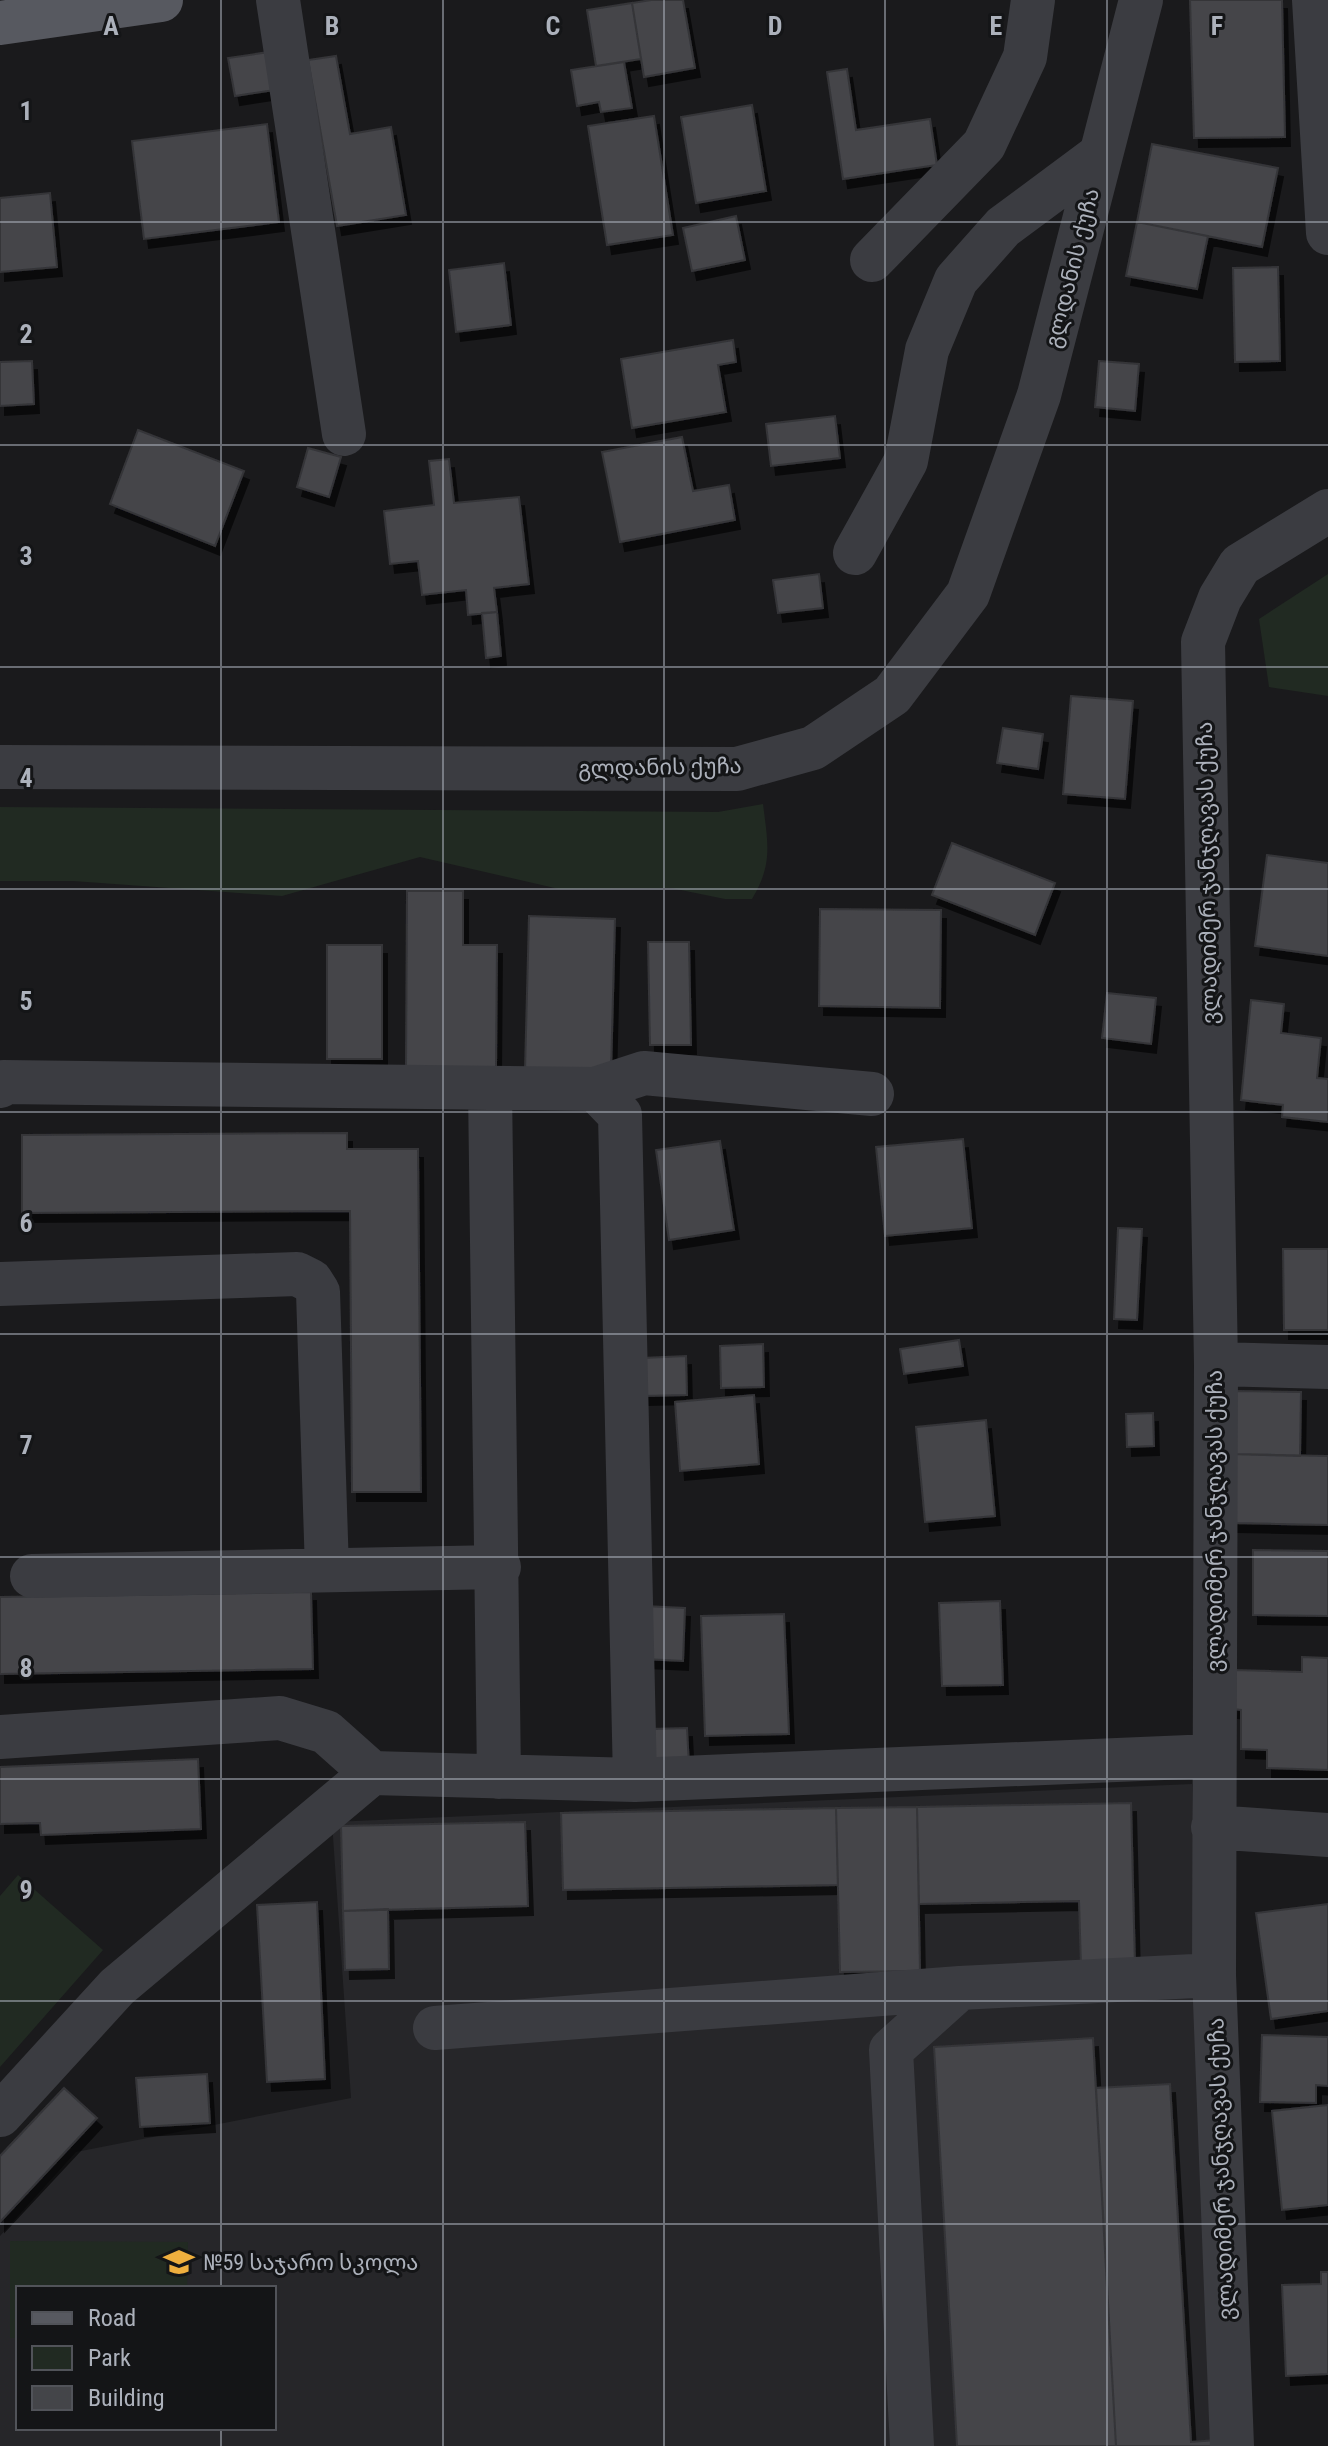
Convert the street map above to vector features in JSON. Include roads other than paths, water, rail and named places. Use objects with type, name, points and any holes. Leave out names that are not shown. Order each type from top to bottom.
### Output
[{"type":"main road","points":[[0,23],[161,0]]},
{"type":"street","points":[[278,0],[344,434]]},
{"type":"street","points":[[872,260],[984,145],[1025,57],[1033,0]]},
{"type":"street","name":"გლდანის ქუჩა","points":[[0,767],[737,769],[813,748],[892,695],[968,594],[1039,395],[1141,0]]},
{"type":"street","points":[[1314,0],[1325,122],[1328,233]]},
{"type":"street","points":[[855,553],[906,461],[927,350],[956,280],[1003,227],[1100,155]]},
{"type":"street","name":"ვლადიმერ ჯანჯღავას ქუჩა","points":[[1232,2446],[1214,1975],[1212,1756],[1216,1364],[1203,642],[1220,598],[1240,565],[1328,511]]},
{"type":"street","points":[[1,1083],[595,1089],[644,1073],[872,1094]]},
{"type":"street","points":[[490,1088],[499,1567],[499,1777]]},
{"type":"street","points":[[595,1089],[620,1115],[635,1780]]},
{"type":"street","points":[[0,1284],[297,1274],[311,1281],[318,1292],[327,1570]]},
{"type":"street","points":[[1216,1364],[1328,1367]]},
{"type":"street","points":[[32,1576],[499,1567]]},
{"type":"street","points":[[0,1737],[280,1718],[326,1732],[372,1773],[635,1780],[1212,1756]]},
{"type":"street","points":[[0,2115],[117,1987],[372,1773]]},
{"type":"street","points":[[1213,1827],[1328,1835]]},
{"type":"street","points":[[435,2028],[960,1988],[1214,1975]]},
{"type":"street","points":[[912,2446],[891,2050],[960,1988]]},
{"type":"place","name":"№59 საჯარო სკოლა","points":[[179,2262]]}]
